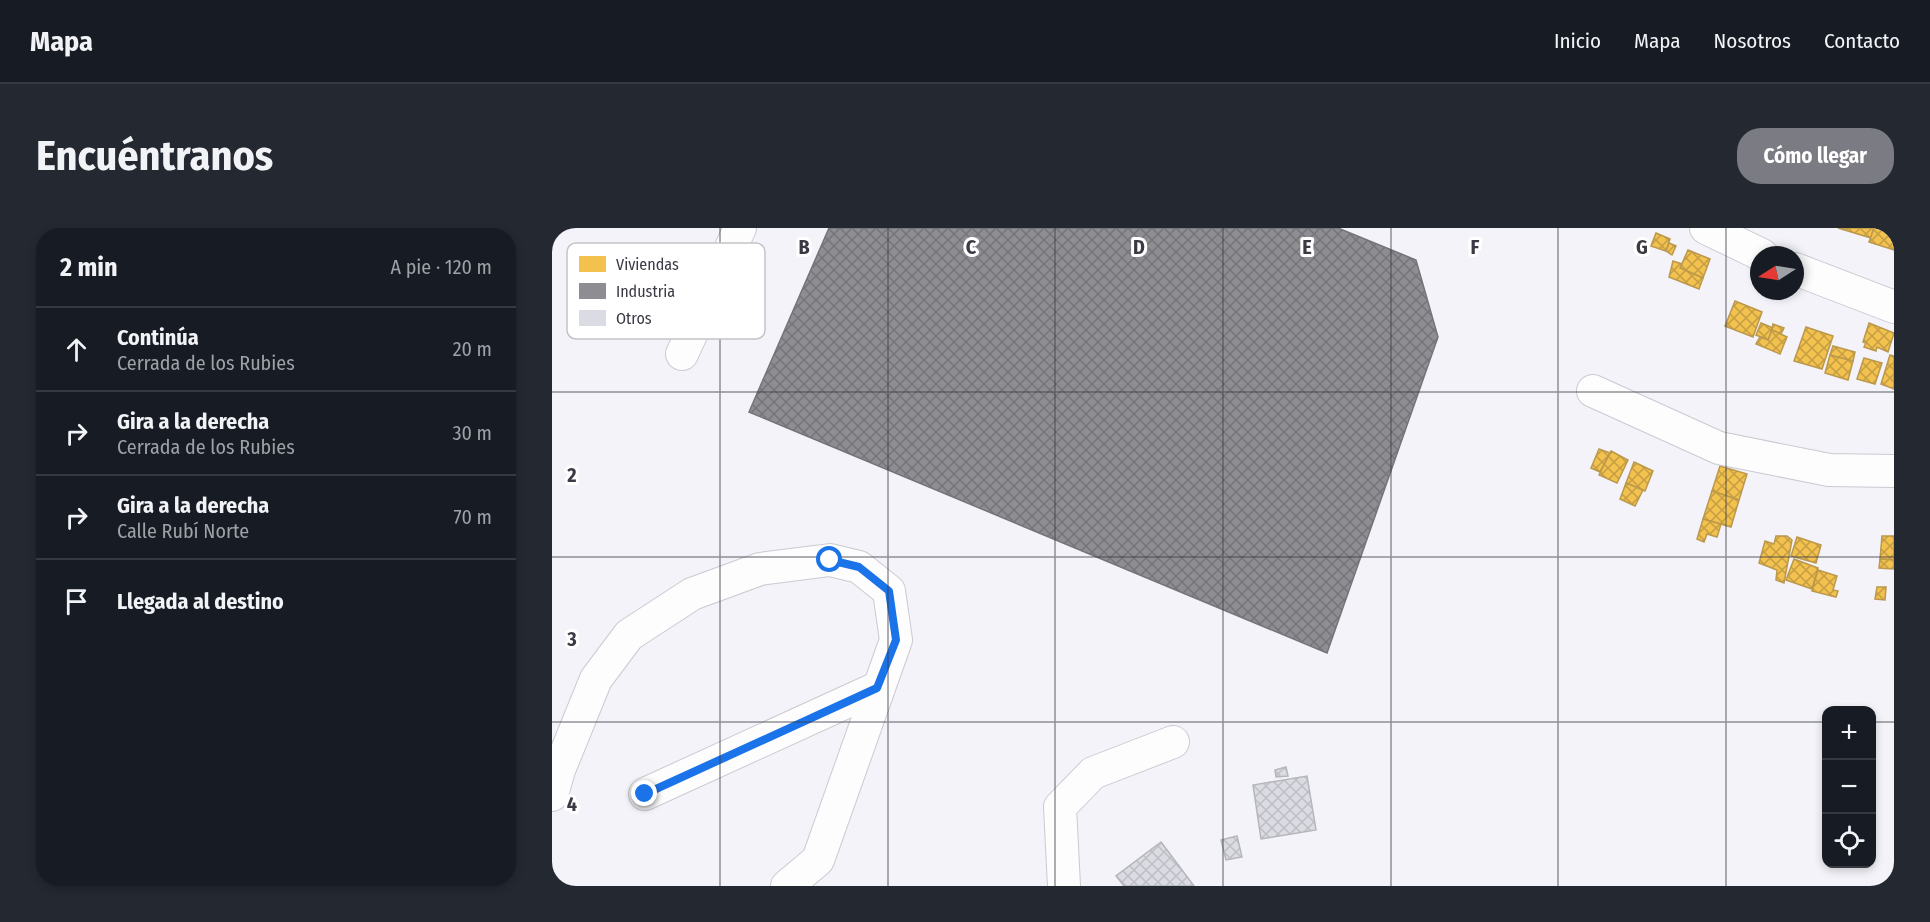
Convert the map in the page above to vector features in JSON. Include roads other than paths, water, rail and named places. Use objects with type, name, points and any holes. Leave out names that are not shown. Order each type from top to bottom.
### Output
[{"type":"street","points":[[733,243],[740,228]]},
{"type":"street","points":[[1706,228],[1750,249]]},
{"type":"street","points":[[1804,272],[1894,307]]},
{"type":"street","points":[[682,354],[689,339]]},
{"type":"street","points":[[1593,391],[1719,448],[1829,470],[1894,471]]},
{"type":"street","points":[[552,795],[559,770],[596,679],[629,635],[692,594],[760,569],[830,560],[859,567],[889,591],[896,640],[877,688],[818,860],[787,886]]},
{"type":"street","points":[[645,794],[877,688]]},
{"type":"street","points":[[1064,886],[1060,807],[1093,773],[1173,742]]}]
